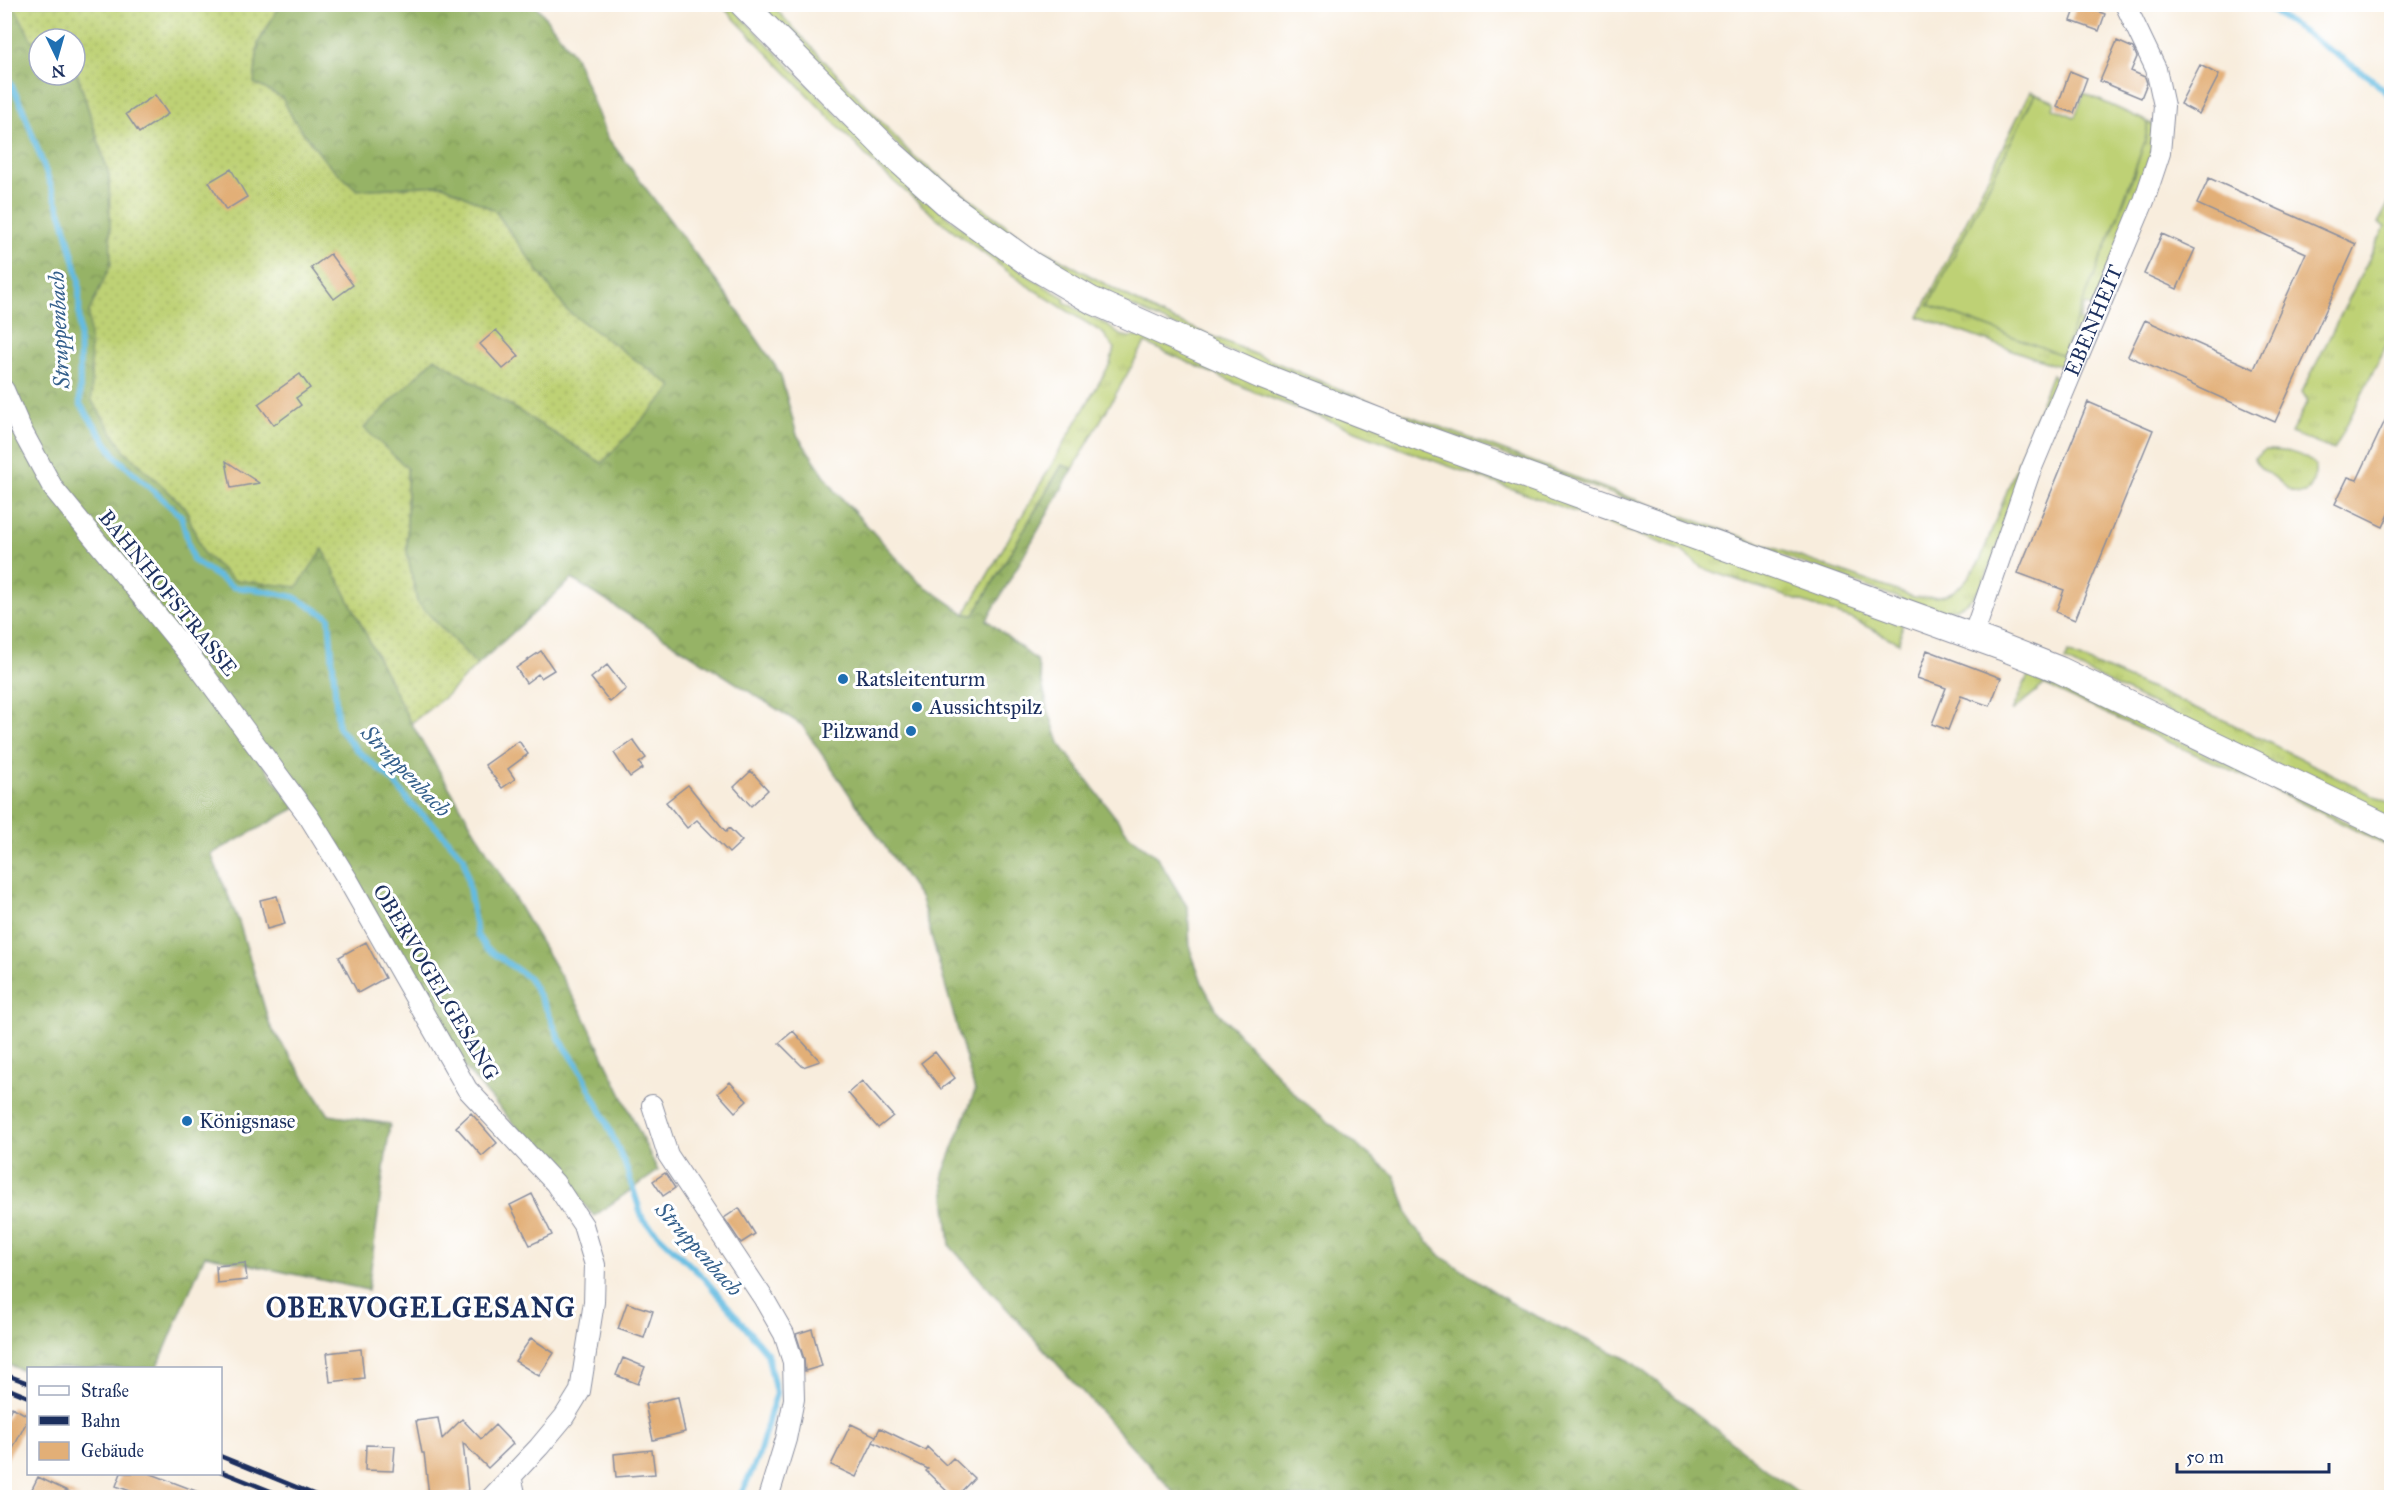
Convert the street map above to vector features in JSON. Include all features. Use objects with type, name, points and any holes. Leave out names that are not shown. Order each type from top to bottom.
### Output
[{"type":"main road","points":[[743,4],[893,155],[950,206],[1033,266],[1091,300],[1262,376],[1382,423],[1973,636],[2071,675],[2391,830]]},
{"type":"street","name":"EBENHEIT","points":[[1973,636],[2030,472],[2144,201],[2160,153],[2164,106],[2156,69],[2125,4]]},
{"type":"street","name":"BAHNHOFSTRASSE","points":[[4,390],[21,429],[53,488],[192,658],[309,817]]},
{"type":"street","name":"OBERVOGELGESANG","points":[[309,817],[348,880],[467,1089],[555,1183],[583,1225],[595,1265],[594,1302],[580,1391],[564,1417],[491,1497]]},
{"type":"street","points":[[651,1105],[668,1155],[764,1299],[784,1334],[793,1362],[794,1399],[786,1439],[768,1497]]},
{"type":"street","points":[[512,1476],[516,1497]]},
{"type":"green space","points":[[4,5],[14,5],[27,30],[27,87],[82,87],[109,175],[112,264],[89,312],[125,451],[185,507],[203,553],[323,548],[411,723],[582,1012],[658,1171],[594,1216],[464,1067],[354,877],[58,483],[4,374]]},
{"type":"green space","points":[[14,5],[280,5],[258,43],[254,83],[282,98],[293,119],[325,161],[357,190],[443,185],[495,211],[566,310],[673,387],[602,463],[435,358],[364,428],[407,468],[407,553],[417,602],[477,665],[446,696],[411,723],[323,549],[297,587],[234,580],[203,553],[185,507],[125,451],[92,401],[89,312],[111,264],[109,175],[82,87],[87,87],[87,27],[27,27],[27,31]]},
{"type":"green space","points":[[280,5],[533,5],[539,9],[575,56],[607,137],[734,305],[780,373],[797,435],[836,492],[918,581],[965,614],[974,615],[1062,465],[1073,469],[987,620],[1037,661],[1048,709],[1059,743],[1129,835],[1157,857],[1188,908],[1190,949],[1203,985],[1218,1012],[1299,1098],[1395,1176],[1412,1224],[1441,1256],[1519,1308],[1629,1360],[1766,1469],[1805,1497],[1178,1497],[950,1246],[943,1174],[975,1091],[921,899],[802,725],[572,579],[477,665],[417,602],[407,553],[407,469],[363,428],[435,358],[602,463],[672,386],[566,310],[495,211],[443,185],[357,190],[325,161],[293,119],[282,98],[254,84],[258,43]]},
{"type":"green space","points":[[721,5],[730,5],[847,125],[929,201],[1017,269],[1065,298],[1064,302],[1104,323],[1120,335],[1143,336],[1903,621],[1899,643],[1852,619],[1702,568],[1682,551],[1410,452],[1255,392],[1145,343],[1073,469],[1062,465],[974,615],[965,614],[1110,364],[1114,348],[1103,333],[1023,283],[938,219],[879,169]]},
{"type":"green space","points":[[760,5],[772,5],[914,157],[1026,240],[1157,313],[1351,394],[1620,494],[1914,597],[1938,597],[1954,591],[1967,579],[1980,561],[2052,374],[2061,384],[1983,584],[1969,601],[1952,609],[1937,612],[1266,368],[1096,290],[994,227],[910,158]]},
{"type":"green space","points":[[2030,92],[2035,94],[1929,305],[2090,283],[2131,184],[2148,122],[2156,126],[2145,174],[2094,307],[2085,305],[2079,320],[2087,324],[2068,366],[2055,365],[1919,317]]},
{"type":"green space","points":[[2084,93],[2148,122],[2145,141],[2118,216],[2062,355],[1929,305],[2035,94],[2055,102],[2053,108],[2075,117]]},
{"type":"green space","points":[[2391,199],[2391,336],[2334,450],[2291,433],[2308,401],[2302,392],[2385,227],[2378,223]]},
{"type":"green space","points":[[4,409],[187,665],[296,808],[211,854],[239,922],[270,1026],[329,1115],[390,1124],[368,1290],[205,1255],[157,1367],[27,1367],[27,1373],[5,1363]]},
{"type":"green space","points":[[2265,450],[2292,453],[2304,457],[2315,465],[2315,476],[2308,490],[2299,494],[2293,492],[2260,467],[2254,458]]},
{"type":"green space","points":[[2068,653],[2228,722],[2391,804],[2391,821],[2065,661]]},
{"type":"green space","points":[[2031,669],[2391,843],[2391,848],[2289,797],[2044,685],[2012,711]]},
{"type":"building","points":[[2077,4],[2098,4],[2096,11],[2105,14],[2099,31],[2071,21]]},
{"type":"building","points":[[2117,41],[2133,48],[2137,57],[2131,71],[2145,77],[2147,83],[2141,98],[2100,81]]},
{"type":"building","points":[[2200,65],[2219,75],[2199,114],[2180,104]]},
{"type":"building","points":[[2070,71],[2087,78],[2074,113],[2057,107]]},
{"type":"building","points":[[155,95],[168,114],[139,133],[126,114]]},
{"type":"building","points":[[231,169],[247,197],[226,210],[209,182]]},
{"type":"building","points":[[2209,178],[2356,244],[2275,422],[2128,356],[2145,320],[2254,369],[2306,253],[2197,204]]},
{"type":"building","points":[[2162,234],[2195,249],[2177,289],[2144,274]]},
{"type":"building","points":[[330,254],[353,285],[334,299],[311,268]]},
{"type":"building","points":[[496,330],[519,356],[503,369],[480,344]]},
{"type":"building","points":[[300,374],[310,388],[296,398],[301,405],[274,425],[258,404]]},
{"type":"building","points":[[2088,402],[2153,430],[2075,620],[2056,612],[2064,590],[2018,573]]},
{"type":"building","points":[[2391,408],[2391,510],[2383,527],[2335,504],[2348,477],[2357,480]]},
{"type":"building","points":[[226,461],[259,483],[231,488]]},
{"type":"building","points":[[1927,650],[2001,678],[1990,706],[1961,696],[1948,730],[1932,724],[1946,688],[1917,678]]},
{"type":"building","points":[[541,651],[554,670],[541,678],[538,674],[526,683],[516,668]]},
{"type":"building","points":[[607,665],[626,689],[610,702],[591,678]]},
{"type":"building","points":[[633,740],[646,758],[639,763],[643,768],[630,777],[614,753]]},
{"type":"building","points":[[519,741],[528,754],[508,769],[515,779],[502,788],[485,765]]},
{"type":"building","points":[[751,771],[768,790],[751,806],[734,787]]},
{"type":"building","points":[[688,785],[726,832],[729,828],[742,841],[729,853],[697,820],[687,828],[666,802]]},
{"type":"building","points":[[277,896],[285,924],[267,929],[260,900]]},
{"type":"building","points":[[366,942],[385,978],[358,993],[339,957]]},
{"type":"building","points":[[793,1031],[820,1061],[803,1067],[779,1043]]},
{"type":"building","points":[[935,1052],[955,1078],[941,1089],[921,1063]]},
{"type":"building","points":[[862,1081],[893,1116],[878,1128],[848,1093]]},
{"type":"building","points":[[730,1082],[747,1101],[735,1112],[718,1093]]},
{"type":"building","points":[[471,1113],[497,1143],[482,1156],[456,1127]]},
{"type":"building","points":[[665,1173],[675,1188],[663,1196],[653,1181]]},
{"type":"building","points":[[532,1194],[552,1235],[530,1245],[510,1205]]},
{"type":"building","points":[[739,1208],[755,1234],[741,1243],[724,1218]]},
{"type":"building","points":[[245,1263],[247,1280],[217,1283],[216,1266]]},
{"type":"building","points":[[627,1303],[653,1311],[644,1338],[618,1329]]},
{"type":"building","points":[[812,1329],[822,1366],[805,1371],[804,1359],[796,1334]]},
{"type":"building","points":[[531,1338],[554,1353],[539,1376],[515,1361]]},
{"type":"building","points":[[361,1349],[364,1378],[330,1382],[327,1353]]},
{"type":"building","points":[[623,1358],[645,1367],[638,1384],[616,1375]]},
{"type":"building","points":[[678,1397],[685,1432],[653,1440],[645,1404]]},
{"type":"building","points":[[12,1407],[27,1415],[27,1421],[4,1466],[4,1423]]},
{"type":"building","points":[[438,1418],[442,1439],[462,1419],[481,1439],[495,1425],[513,1444],[488,1468],[463,1443],[468,1491],[429,1495],[424,1453],[422,1453],[416,1421]]},
{"type":"building","points":[[851,1424],[876,1436],[856,1477],[831,1465]]},
{"type":"building","points":[[880,1428],[925,1450],[927,1447],[946,1465],[953,1458],[974,1478],[956,1497],[953,1497],[926,1471],[928,1469],[873,1442]]},
{"type":"building","points":[[366,1445],[395,1446],[393,1471],[365,1470]]},
{"type":"building","points":[[652,1450],[655,1474],[616,1477],[614,1454]]},
{"type":"building","points":[[120,1475],[154,1475],[209,1497],[147,1497],[116,1486]]},
{"type":"building","points":[[38,1477],[80,1497],[28,1497]]},
{"type":"waterway","points":[[2262,4],[2371,78],[2392,99]]},
{"type":"waterway","name":"Struppenbach","points":[[4,66],[23,109],[63,219],[79,279],[80,404],[116,457],[181,516],[193,560],[233,587],[294,597],[329,617],[338,727],[358,751],[393,781],[412,805],[464,858],[477,935],[486,948],[529,978],[559,1038],[578,1066],[602,1113],[625,1164],[643,1220],[704,1278],[767,1353],[776,1393],[758,1458],[739,1498]]},
{"type":"railway","points":[[4,1374],[27,1383]]},
{"type":"railway","points":[[4,1387],[27,1397]]},
{"type":"railway","points":[[222,1457],[323,1498]]},
{"type":"railway","points":[[222,1472],[288,1498]]},
{"type":"place","name":"Ratsleitenturm","points":[[843,679]]},
{"type":"place","name":"Aussichtspilz","points":[[917,707]]},
{"type":"place","name":"Pilzwand","points":[[911,731]]},
{"type":"place","name":"Königsnase","points":[[187,1121]]},
{"type":"district","name":"OBERVOGELGESANG","points":[[421,1307]]}]
